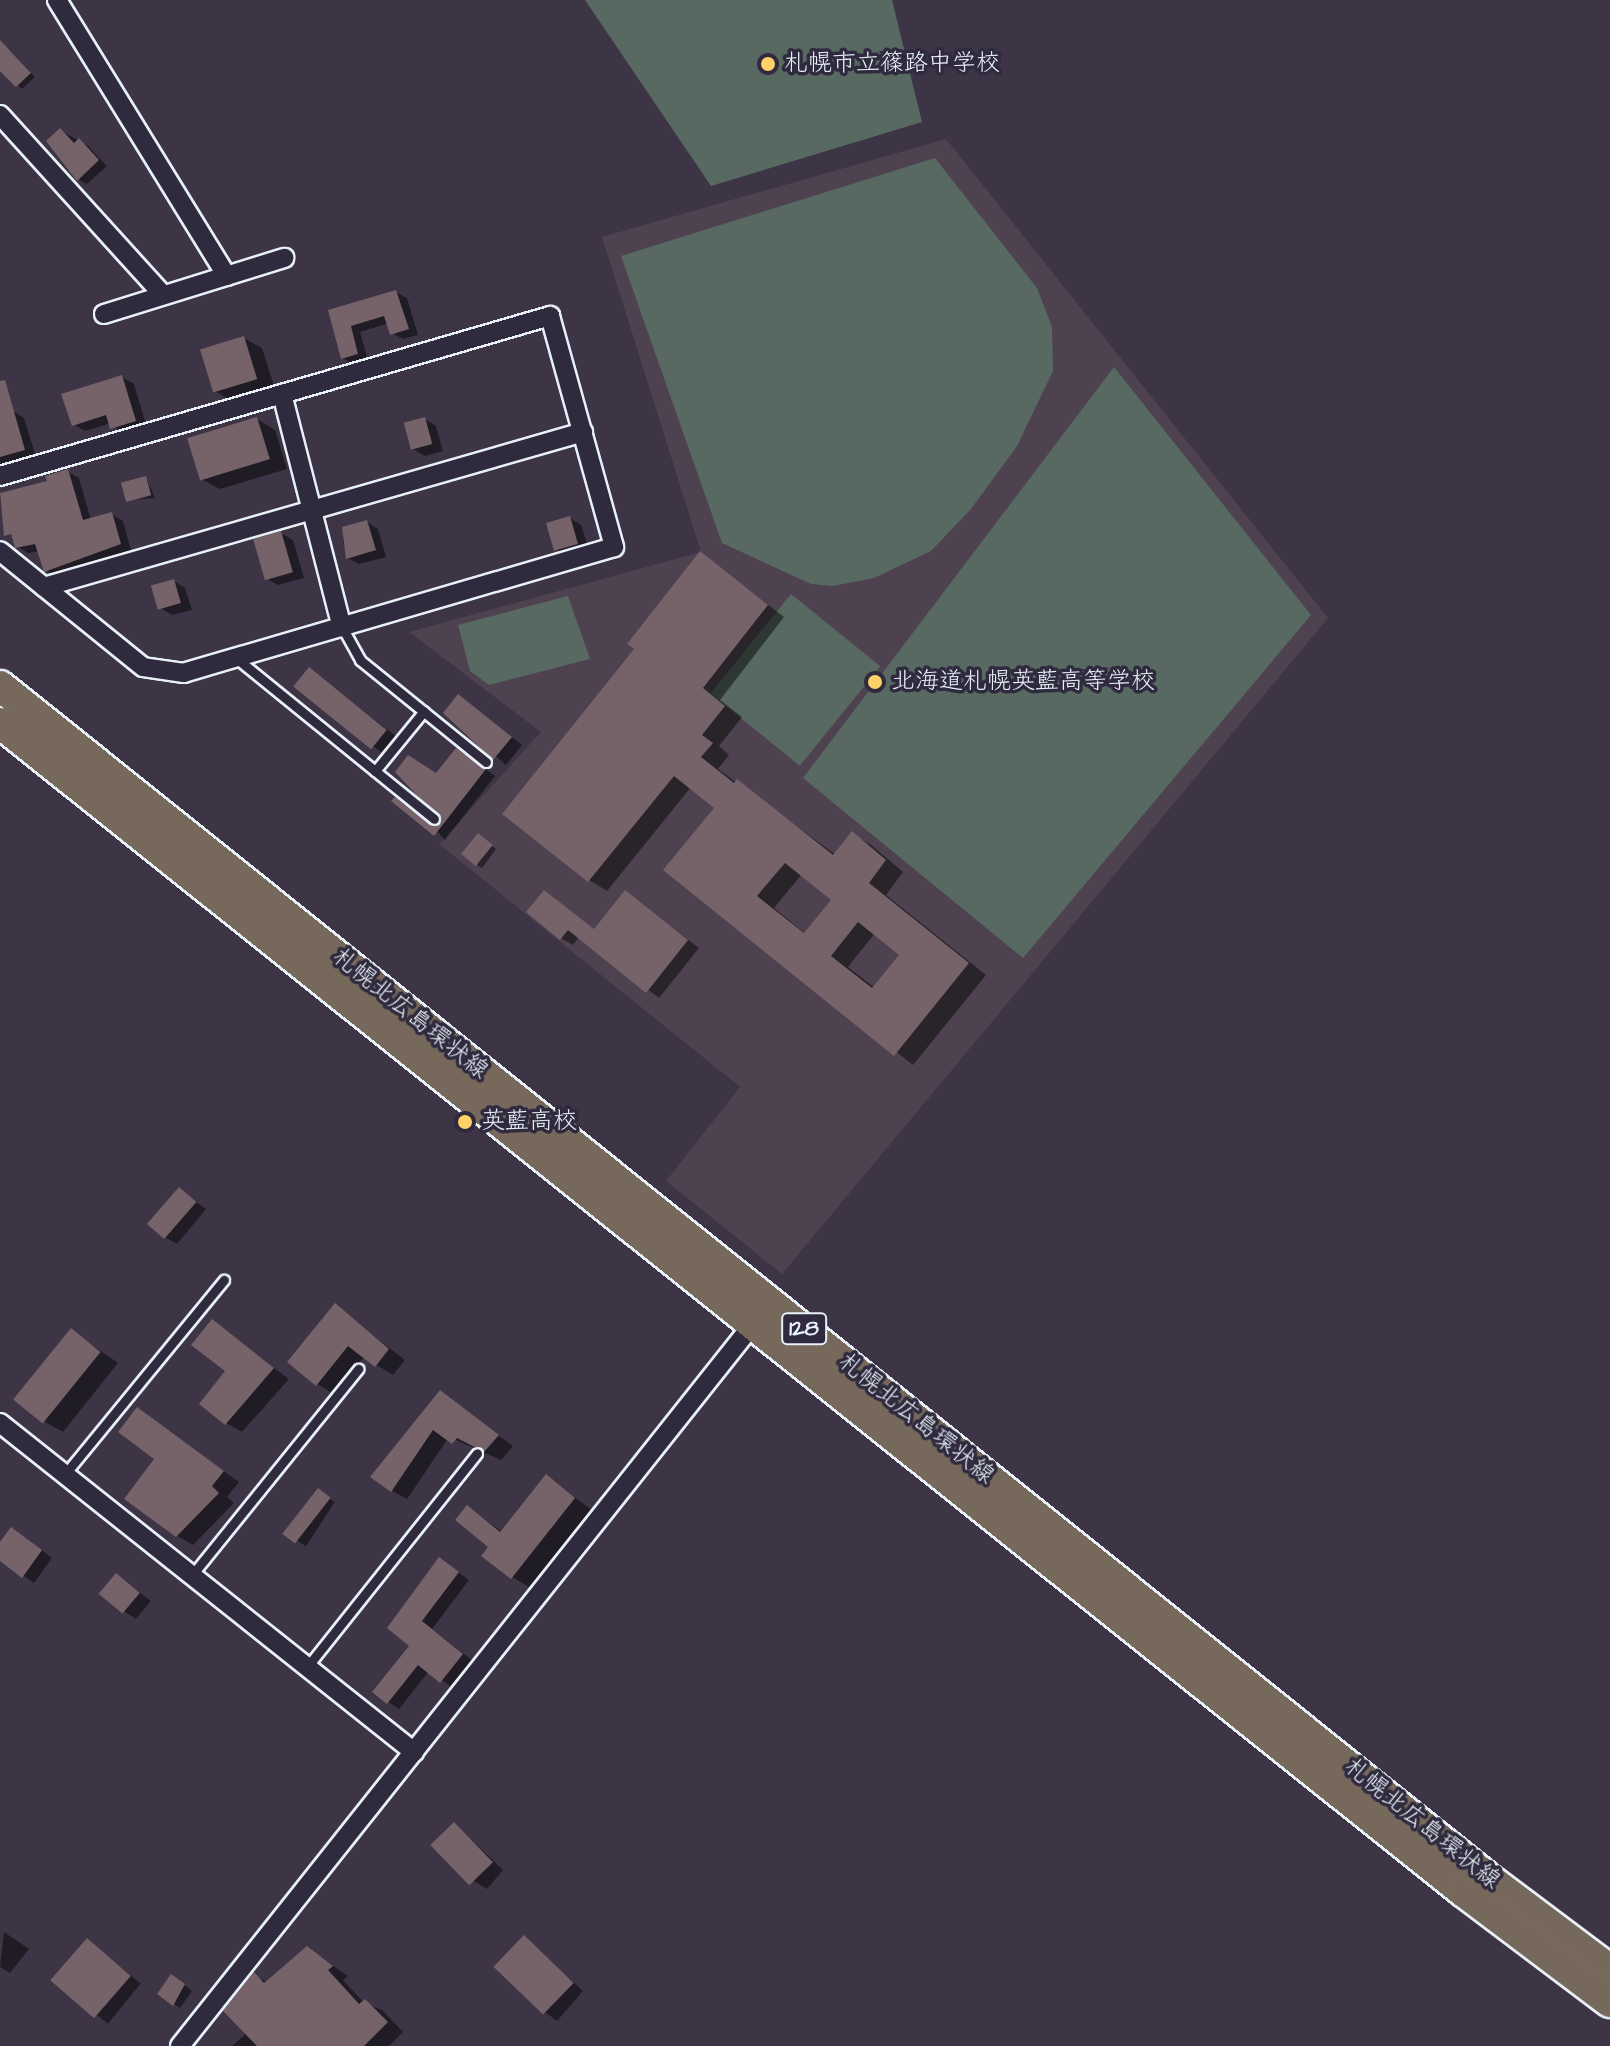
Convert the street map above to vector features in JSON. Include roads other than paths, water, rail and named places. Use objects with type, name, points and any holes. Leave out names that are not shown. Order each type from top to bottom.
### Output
[{"type":"main road","name":"札幌北広島環状線","points":[[0,686],[1493,1882],[1610,1970]]},
{"type":"main road","name":"札幌北広島環状線","points":[[0,723],[1464,1892],[1610,2002]]},
{"type":"street","points":[[57,0],[227,276]]},
{"type":"street","points":[[0,115],[163,295]]},
{"type":"street","points":[[104,314],[284,258]]},
{"type":"street","points":[[0,476],[550,316],[614,547],[184,673],[143,667],[0,551]]},
{"type":"street","points":[[282,394],[342,627]]},
{"type":"street","points":[[44,587],[311,507],[583,432]]},
{"type":"street","points":[[180,2046],[753,1324]]},
{"type":"street","points":[[0,1423],[414,1752]]},
{"type":"lane","points":[[342,627],[360,660],[486,762]]},
{"type":"lane","points":[[236,658],[434,819]]},
{"type":"lane","points":[[375,771],[424,711]]},
{"type":"lane","points":[[65,1474],[224,1280]]},
{"type":"lane","points":[[192,1575],[358,1369]]},
{"type":"lane","points":[[307,1667],[477,1453]]},
{"type":"place","name":"札幌市立篠路中学校","points":[[768,64]]},
{"type":"place","name":"北海道札幌英藍高等学校","points":[[875,682]]},
{"type":"place","name":"英藍高校","points":[[465,1122]]}]
